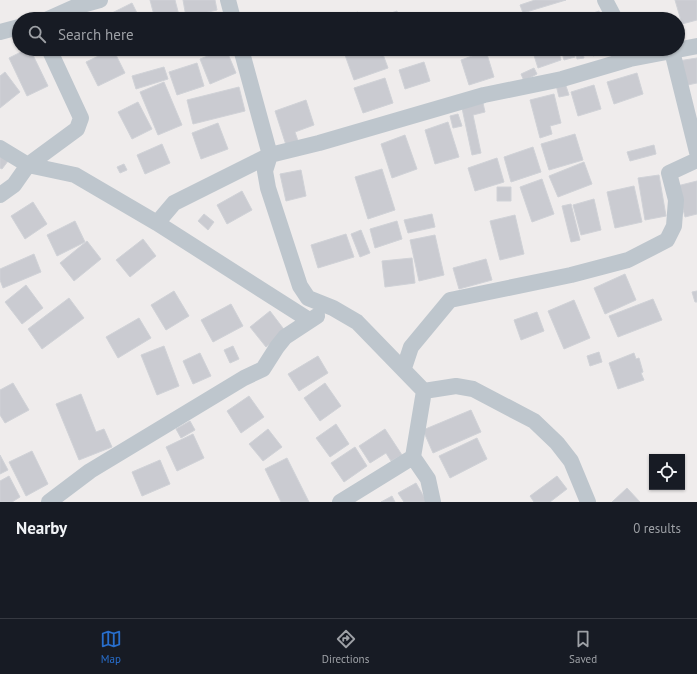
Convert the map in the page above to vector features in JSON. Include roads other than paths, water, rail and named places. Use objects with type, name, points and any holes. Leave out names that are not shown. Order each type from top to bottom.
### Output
[{"type":"street","points":[[64,12],[75,7],[100,0]]},
{"type":"street","points":[[228,0],[231,12]]},
{"type":"street","points":[[605,0],[611,12]]},
{"type":"street","points":[[0,32],[12,29]]},
{"type":"street","points":[[685,48],[697,46]]},
{"type":"street","points":[[0,195],[14,185],[28,165],[77,129],[81,118],[53,56]]},
{"type":"street","points":[[243,56],[270,155],[265,171],[268,188],[300,286],[308,298],[309,320]]},
{"type":"street","points":[[156,223],[174,202],[270,155],[319,143],[484,95],[562,78],[623,56]]},
{"type":"street","points":[[673,56],[697,152]]},
{"type":"street","points":[[0,148],[28,165],[75,174],[156,223],[309,320]]},
{"type":"street","points":[[404,368],[411,347],[450,300],[571,275],[628,260],[667,240],[674,226],[676,200],[669,173],[697,160]]},
{"type":"street","points":[[308,298],[333,308],[357,322],[404,368],[424,391]]},
{"type":"street","points":[[49,502],[90,471],[244,378],[263,369],[285,337],[309,320],[333,308]]},
{"type":"street","points":[[379,343],[411,347]]},
{"type":"street","points":[[424,391],[456,386],[473,389],[534,421],[557,443],[571,461],[588,502]]},
{"type":"street","points":[[424,391],[412,458],[428,480],[433,502]]},
{"type":"street","points":[[340,502],[412,458]]}]
